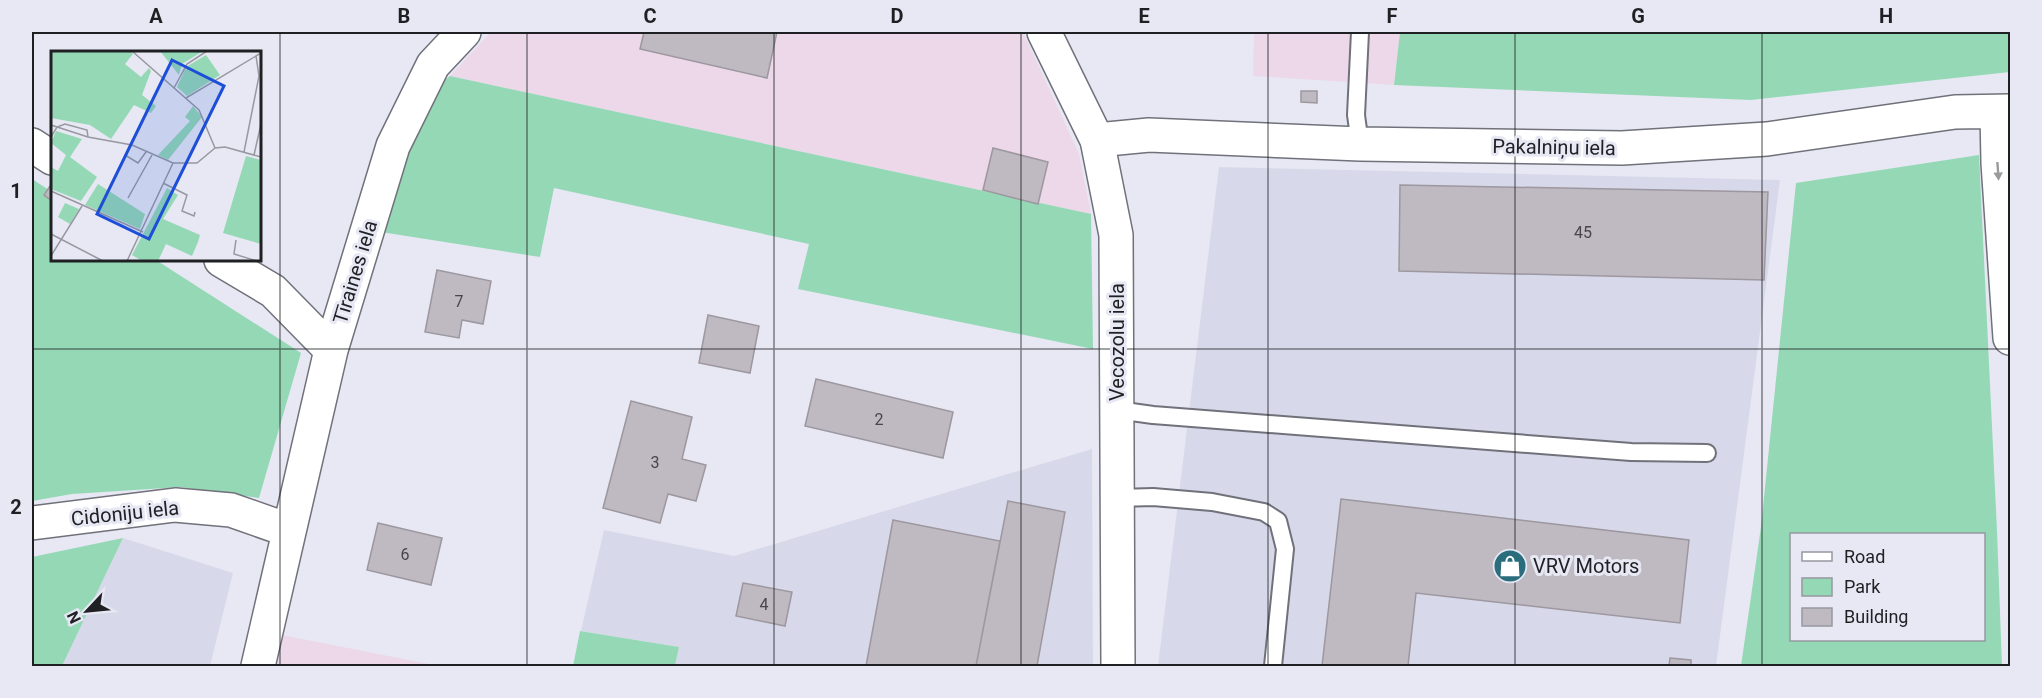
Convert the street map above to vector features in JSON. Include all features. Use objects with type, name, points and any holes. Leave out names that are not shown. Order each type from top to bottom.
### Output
[{"type":"street","name":"Tīraines iela","points":[[258,666],[331,350],[393,146],[433,65],[464,32]]},
{"type":"street","name":"Vecozolu iela","points":[[1044,32],[1097,140],[1116,236],[1118,666]]},
{"type":"street","name":"Pakalniņu iela","points":[[1097,140],[1149,135],[1360,144],[1622,148],[1767,139],[1954,112],[2003,112]]},
{"type":"street","points":[[2003,112],[1998,164],[2010,338]]},
{"type":"street","points":[[32,145],[51,157]]},
{"type":"street","points":[[222,261],[273,291],[331,350]]},
{"type":"street","name":"Cidoniju iela","points":[[32,523],[175,505],[231,510],[288,530]]},
{"type":"lane","points":[[1360,32],[1356,115],[1360,144]]},
{"type":"lane","points":[[1117,410],[1153,415],[1631,452],[1707,453]]},
{"type":"lane","points":[[1118,498],[1153,497],[1212,502],[1264,512],[1278,521],[1285,549],[1273,666]]},
{"type":"shaded area","points":[[491,32],[1023,32],[1079,154],[1091,214],[450,76]]},
{"type":"shaded area","points":[[1254,32],[1400,32],[1394,85],[1253,76]]},
{"type":"shaded area","points":[[1219,167],[1780,180],[1716,666],[1158,666]]},
{"type":"shaded area","points":[[1092,449],[1093,666],[675,666],[679,647],[581,631],[604,530],[734,556]]},
{"type":"shaded area","points":[[123,538],[233,573],[210,666],[62,666]]},
{"type":"shaded area","points":[[282,635],[439,666],[274,666]]},
{"type":"green space","points":[[1400,32],[2010,32],[2010,72],[1751,100],[1394,85]]},
{"type":"green space","points":[[450,76],[1091,214],[1093,349],[798,289],[809,244],[554,188],[540,257],[381,232],[405,147],[440,84]]},
{"type":"green space","points":[[1979,155],[2002,666],[1741,666],[1761,527],[1796,183]]},
{"type":"green space","points":[[32,179],[51,191],[51,261],[158,261],[301,353],[259,498],[181,487],[72,494],[32,501]]},
{"type":"green space","points":[[123,538],[62,666],[32,666],[32,557]]},
{"type":"green space","points":[[580,631],[679,647],[675,666],[573,666]]},
{"type":"building","points":[[644,32],[777,32],[767,78],[640,49]]},
{"type":"building","points":[[1301,91],[1317,91],[1317,103],[1301,102]]},
{"type":"building","points":[[993,148],[1048,162],[1038,204],[983,190]]},
{"type":"building","points":[[1400,185],[1768,192],[1764,280],[1399,271]]},
{"type":"building","points":[[50,186],[51,186],[51,200],[44,195]]},
{"type":"building","points":[[437,270],[491,281],[483,324],[462,320],[459,338],[425,332]]},
{"type":"building","points":[[708,315],[759,326],[750,373],[699,363]]},
{"type":"building","points":[[816,379],[953,412],[943,458],[805,426]]},
{"type":"building","points":[[631,401],[692,417],[682,459],[706,465],[696,501],[668,494],[660,523],[603,508]]},
{"type":"building","name":"VRV Motors","points":[[1341,499],[1689,540],[1680,623],[1416,593],[1408,666],[1322,666]]},
{"type":"building","points":[[1008,501],[1065,512],[1037,666],[976,666]]},
{"type":"building","points":[[893,520],[1000,541],[976,666],[866,666]]},
{"type":"building","points":[[378,523],[442,538],[431,585],[367,570]]},
{"type":"building","points":[[743,583],[792,592],[785,626],[736,616]]},
{"type":"building","points":[[1670,658],[1691,660],[1691,666],[1669,666]]},
{"type":"place","name":"VRV Motors","points":[[1510,566]]}]
